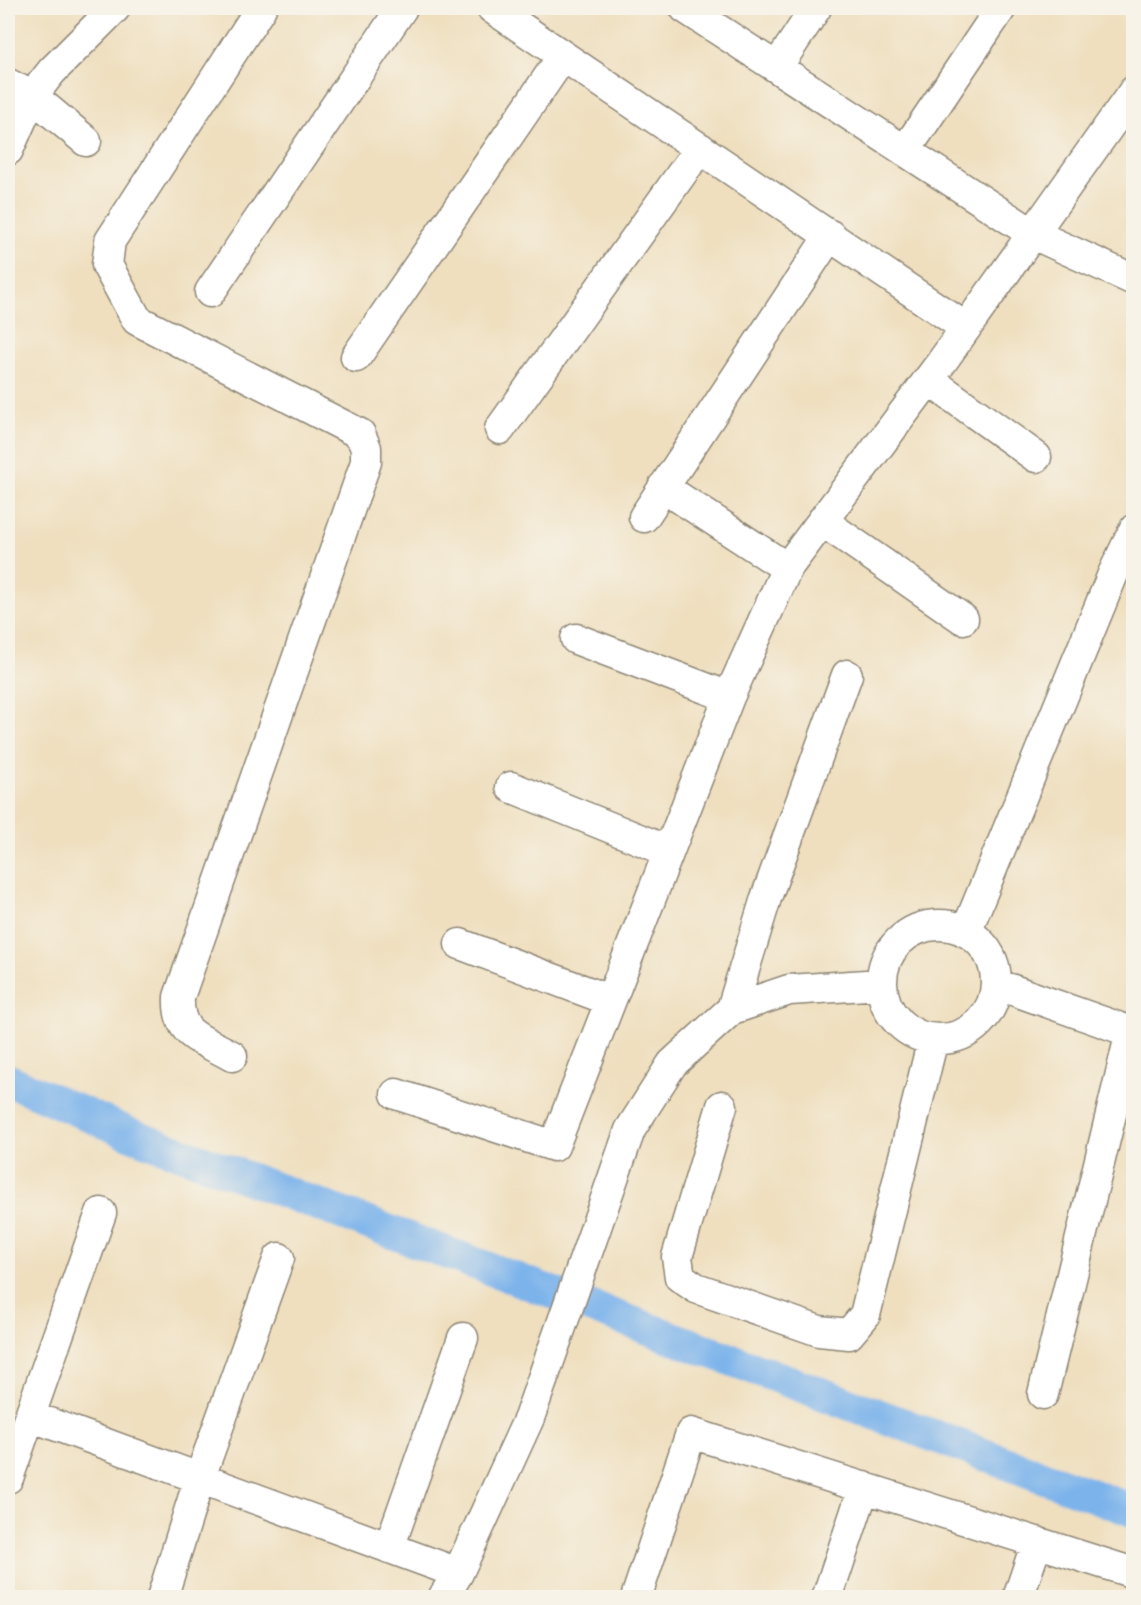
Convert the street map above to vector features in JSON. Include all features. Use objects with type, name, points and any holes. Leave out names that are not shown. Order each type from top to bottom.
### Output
[{"type":"street","points":[[8,150],[20,90],[52,71],[115,8]]},
{"type":"street","points":[[232,1056],[184,1029],[178,1015],[179,997],[366,462],[366,448],[360,434],[137,320],[107,265],[110,241],[261,8]]},
{"type":"street","points":[[210,292],[402,8]]},
{"type":"street","points":[[492,8],[966,328]]},
{"type":"street","points":[[685,8],[1033,234],[1134,280]]},
{"type":"street","points":[[777,67],[816,8]]},
{"type":"street","points":[[905,151],[1001,8]]},
{"type":"street","points":[[356,357],[563,56]]},
{"type":"street","points":[[20,90],[86,141]]},
{"type":"street","points":[[396,1094],[554,1146],[729,697],[787,568],[929,380],[1033,234],[1129,106]]},
{"type":"street","points":[[500,429],[700,148]]},
{"type":"street","points":[[644,517],[830,235]]},
{"type":"street","points":[[929,380],[1036,457]]},
{"type":"street","points":[[663,487],[787,568]]},
{"type":"street","points":[[822,521],[963,619]]},
{"type":"street","points":[[966,932],[1113,574],[1134,530]]},
{"type":"street","points":[[576,639],[729,697]]},
{"type":"street","points":[[732,1009],[766,898],[847,675]]},
{"type":"street","points":[[511,786],[668,851]]},
{"type":"street","points":[[936,925],[952,926],[979,941],[989,954],[996,984],[993,1000],[976,1025],[963,1034],[933,1039],[905,1028],[894,1017],[884,995],[882,984],[887,960],[895,946],[907,935],[936,925]]},
{"type":"street","points":[[460,944],[609,1000]]},
{"type":"street","points":[[30,1416],[389,1548],[450,1585],[529,1418],[630,1131],[672,1064],[732,1009],[789,990],[882,984]]},
{"type":"street","points":[[996,984],[1132,1032],[1043,1394]]},
{"type":"street","points":[[722,1106],[677,1257],[680,1277],[696,1288],[808,1327],[849,1334],[865,1315],[933,1039]]},
{"type":"street","points":[[8,1479],[101,1213]]},
{"type":"street","points":[[162,1598],[199,1480],[279,1258]]},
{"type":"street","points":[[389,1548],[463,1338]]},
{"type":"street","points":[[636,1598],[691,1433],[1134,1573]]},
{"type":"street","points":[[827,1598],[864,1487]]},
{"type":"street","points":[[1018,1598],[1037,1542]]},
{"type":"waterway","points":[[8,1080],[133,1135],[1134,1511]]}]
